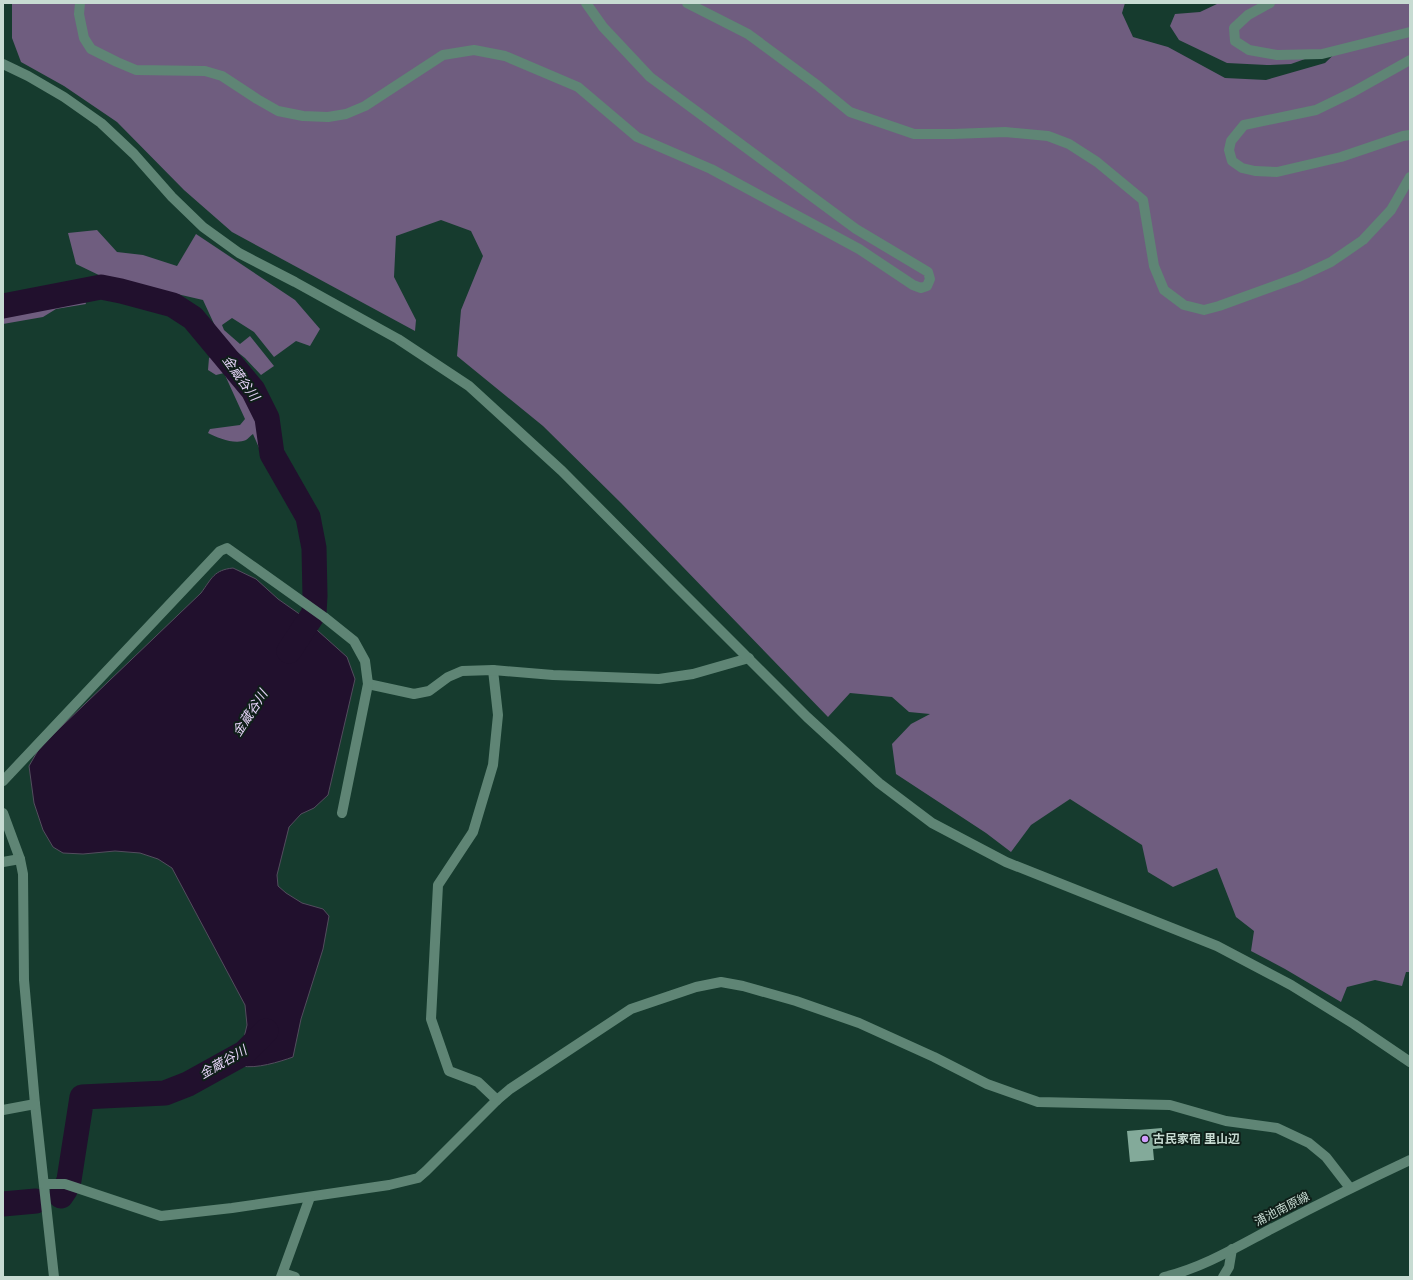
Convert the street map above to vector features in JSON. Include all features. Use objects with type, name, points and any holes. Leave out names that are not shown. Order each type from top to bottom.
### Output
[{"type":"street","points":[[80,3],[79,14],[84,38],[91,49],[136,70],[205,70],[222,76],[278,111],[303,116],[328,117],[346,114],[365,106],[443,55],[474,50],[505,56],[578,87],[637,137],[711,169],[859,249],[913,285],[921,288],[927,286],[930,279],[928,272],[856,229],[650,77],[603,27],[586,3]]},
{"type":"street","points":[[687,3],[748,34],[850,112],[914,134],[1005,132],[1048,136],[1069,144],[1097,162],[1143,200],[1154,266],[1164,290],[1184,305],[1204,310],[1299,277],[1330,262],[1363,240],[1391,210],[1410,177]]},
{"type":"street","points":[[1270,3],[1248,15],[1234,28],[1235,41],[1249,50],[1277,55],[1322,54],[1410,32]]},
{"type":"street","points":[[1410,60],[1353,92],[1316,110],[1244,125],[1231,141],[1230,150],[1232,161],[1242,168],[1277,172],[1341,157],[1410,135]]},
{"type":"street","points":[[3,64],[28,76],[101,123],[134,154],[172,197],[198,222],[239,253],[398,339],[469,386],[562,471],[808,716],[879,783],[932,823],[1006,862],[1217,946],[1291,985],[1354,1024],[1410,1062]]},
{"type":"street","points":[[3,781],[220,551],[227,548],[308,605],[354,641],[365,661],[368,684],[342,813]]},
{"type":"street","points":[[368,684],[414,694],[429,691],[448,677],[462,671],[493,670],[553,675],[659,679],[693,674],[749,658]]},
{"type":"street","points":[[493,670],[498,715],[493,765],[473,832],[438,885],[430,1019],[450,1071],[478,1082],[497,1100]]},
{"type":"street","points":[[3,813],[20,859],[23,874],[24,980],[35,1104],[54,1277]]},
{"type":"street","points":[[3,862],[20,859]]},
{"type":"street","points":[[44,1184],[67,1185],[161,1216],[310,1197],[389,1185],[418,1178],[510,1089],[631,1009],[696,987],[721,982],[743,986],[788,999],[859,1022],[987,1084],[1038,1102],[1170,1105],[1226,1121],[1277,1128],[1309,1143],[1326,1157],[1350,1188]]},
{"type":"street","points":[[3,1110],[35,1104]]},
{"type":"street","name":"浦池南原線","points":[[1164,1277],[1178,1273],[1232,1249],[1350,1188],[1410,1160]]},
{"type":"street","points":[[295,1277],[282,1275],[310,1197]]},
{"type":"street","points":[[1222,1277],[1229,1267],[1232,1249]]},
{"type":"shaded area","points":[[12,3],[1125,3],[1122,13],[1133,37],[1168,47],[1225,78],[1266,80],[1325,63],[1344,45],[1291,64],[1267,65],[1227,63],[1179,40],[1170,26],[1175,14],[1200,12],[1219,3],[1410,3],[1410,972],[1406,972],[1402,986],[1375,980],[1347,987],[1341,1002],[1251,951],[1254,931],[1236,917],[1217,868],[1173,887],[1148,872],[1142,845],[1070,799],[1031,825],[1011,852],[986,833],[896,774],[892,744],[911,724],[930,714],[909,712],[892,697],[850,693],[828,717],[621,503],[543,426],[457,356],[461,310],[483,256],[471,231],[441,220],[396,236],[394,277],[416,320],[415,331],[232,232],[184,190],[117,122],[64,86],[21,62],[12,38]]},
{"type":"shaded area","points":[[97,230],[117,252],[143,255],[177,266],[196,234],[295,300],[320,329],[310,346],[296,341],[274,357],[254,332],[232,318],[222,325],[224,330],[240,344],[250,336],[274,366],[261,375],[245,358],[221,339],[203,300],[177,294],[158,296],[105,278],[76,264],[68,233]]},
{"type":"shaded area","points":[[83,295],[86,304],[56,309],[43,317],[3,324],[3,311]]},
{"type":"shaded area","points":[[215,353],[250,394],[261,419],[267,452],[276,472],[266,464],[253,434],[246,440],[237,442],[222,439],[208,433],[210,429],[240,425],[245,419],[224,373],[216,375],[208,370],[209,358]]},
{"type":"water","points":[[233,568],[256,579],[278,599],[298,613],[347,657],[355,679],[328,795],[314,808],[301,814],[289,827],[277,875],[278,886],[286,893],[302,903],[323,909],[329,916],[323,949],[301,1019],[293,1057],[254,1067],[242,1066],[242,1046],[247,1025],[245,1005],[172,868],[158,859],[140,853],[115,851],[83,854],[63,853],[53,847],[43,830],[34,803],[29,766],[40,747],[201,593],[217,573]]},
{"type":"building","name":"古民家宿 里山辺","points":[[1162,1128],[1163,1148],[1153,1149],[1154,1160],[1130,1162],[1127,1131]]},
{"type":"waterway","name":"金蔵谷川","points":[[3,306],[101,287],[173,305],[193,318],[253,390],[267,418],[272,454],[308,517],[314,548],[314,613],[289,651]]},
{"type":"waterway","name":"金蔵谷川","points":[[61,1196],[69,1180],[82,1097],[165,1093],[188,1084],[244,1053],[266,1031]]},
{"type":"waterway","name":"金蔵谷川","points":[[3,1204],[36,1201]]},
{"type":"place","name":"古民家宿 里山辺","points":[[1145,1139]]}]
